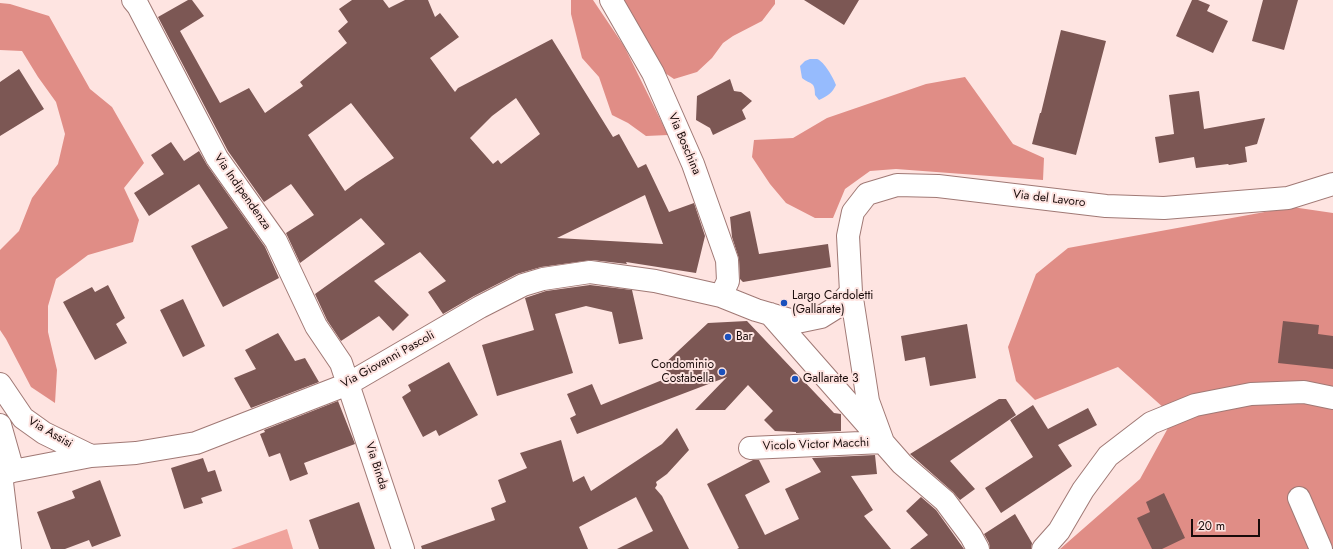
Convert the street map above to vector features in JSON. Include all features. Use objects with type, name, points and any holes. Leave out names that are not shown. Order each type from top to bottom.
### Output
[{"type":"street","name":"Via Indipendenza","points":[[133,0],[138,6],[218,158],[276,241],[316,326],[341,363],[348,384]]},
{"type":"street","name":"Via Boschina","points":[[611,0],[653,73],[693,164],[727,260],[728,281],[720,296]]},
{"type":"street","name":"Via del Lavoro","points":[[882,442],[868,401],[851,292],[848,236],[853,212],[867,194],[898,185],[938,186],[1106,206],[1164,208],[1288,198],[1333,184]]},
{"type":"street","name":"Via Giovanni Pascoli","points":[[5,473],[91,456],[136,453],[196,443],[348,384],[486,304],[523,285],[543,279],[590,272],[655,281],[720,296],[797,322],[821,317],[837,307],[851,292]]},
{"type":"street","points":[[770,314],[902,464],[945,501],[971,536],[978,549]]},
{"type":"street","name":"Via Assisi","points":[[0,384],[23,418],[44,433],[91,456]]},
{"type":"street","name":"Via Binda","points":[[348,384],[403,549]]},
{"type":"street","points":[[1043,549],[1059,531],[1083,490],[1108,456],[1151,423],[1195,405],[1251,394],[1304,392],[1333,398]]},
{"type":"street","points":[[0,425],[10,549]]},
{"type":"street","name":"Vicolo Victor Macchi","points":[[750,448],[882,442]]},
{"type":"street","points":[[1299,498],[1321,549]]},
{"type":"shaded area","points":[[571,0],[593,0],[624,46],[668,135],[646,136],[628,123],[612,115],[599,77],[582,58],[571,14]]},
{"type":"shaded area","points":[[622,0],[775,0],[775,4],[762,21],[723,43],[712,58],[697,72],[674,79],[665,73]]},
{"type":"shaded area","points":[[0,3],[10,4],[49,16],[90,89],[112,107],[144,163],[124,188],[139,220],[133,242],[88,255],[56,279],[48,306],[48,332],[57,370],[55,403],[31,387],[0,330],[0,250],[19,231],[32,198],[58,164],[65,134],[56,102],[22,51],[0,50]]},
{"type":"shaded area","points":[[965,77],[1013,144],[1044,158],[1043,180],[896,169],[870,171],[845,189],[833,218],[815,218],[786,203],[770,184],[752,157],[754,140],[793,138],[827,118],[926,84]]},
{"type":"shaded area","points":[[1292,207],[1333,213],[1333,549],[1060,549],[1140,479],[1174,417],[1118,367],[1035,400],[1016,381],[1008,347],[1036,274],[1068,248]]},
{"type":"shaded area","points":[[287,529],[293,549],[231,549]]},
{"type":"water","points":[[817,59],[823,63],[836,85],[829,94],[819,100],[815,95],[813,85],[802,78],[800,66],[805,61]]},
{"type":"building","points":[[188,0],[192,0],[204,16],[180,31],[220,103],[249,88],[265,113],[303,86],[300,82],[347,43],[338,31],[348,22],[339,9],[352,0],[383,0],[389,8],[405,0],[428,0],[435,17],[440,13],[459,37],[430,58],[455,92],[458,88],[552,39],[613,137],[619,134],[638,168],[646,164],[669,212],[694,203],[705,236],[696,273],[626,262],[627,264],[592,260],[541,267],[517,274],[443,314],[428,292],[446,281],[420,252],[374,281],[409,315],[393,331],[379,316],[341,341],[327,320],[315,294],[385,244],[361,218],[300,263],[286,233],[314,215],[291,184],[264,202],[228,151],[158,17]],"holes":[[[516,98],[540,134],[501,164],[498,160],[493,164],[470,138],[492,116]],[[351,103],[394,158],[345,191],[308,135]],[[645,195],[663,244],[557,238]]]},
{"type":"building","points":[[804,0],[859,0],[844,25]]},
{"type":"building","points":[[1192,0],[1198,0],[1210,5],[1207,11],[1228,21],[1213,53],[1176,36]]},
{"type":"building","points":[[1263,0],[1298,0],[1284,50],[1252,41]]},
{"type":"building","points":[[1061,30],[1106,41],[1076,155],[1032,144]]},
{"type":"building","points":[[19,69],[44,109],[0,136],[0,82]]},
{"type":"building","points":[[730,79],[734,91],[741,92],[752,101],[742,110],[746,119],[713,135],[710,128],[696,120],[697,96]]},
{"type":"building","points":[[1199,91],[1204,129],[1265,118],[1257,144],[1245,147],[1247,162],[1196,168],[1194,157],[1159,163],[1155,137],[1174,134],[1169,95]]},
{"type":"building","points":[[171,142],[184,161],[199,151],[207,165],[265,247],[279,278],[223,307],[191,246],[228,228],[199,184],[149,216],[134,193],[164,174],[151,155]]},
{"type":"building","points":[[750,211],[759,254],[828,244],[831,267],[743,282],[740,279],[739,259],[732,237],[730,217]]},
{"type":"building","points":[[108,285],[125,318],[116,324],[127,343],[95,360],[63,302],[92,287],[95,292]]},
{"type":"building","points":[[590,285],[632,290],[643,339],[619,344],[612,312],[586,306],[555,314],[573,373],[497,396],[482,345],[534,330],[525,298],[546,291]]},
{"type":"building","points":[[183,299],[205,346],[183,357],[160,310]]},
{"type":"building","points":[[747,321],[834,413],[841,414],[841,431],[796,433],[775,431],[764,420],[773,411],[748,385],[725,410],[695,410],[727,377],[577,434],[570,418],[576,415],[567,394],[592,384],[601,405],[672,376],[662,366],[708,323]]},
{"type":"building","points":[[1283,321],[1319,325],[1318,334],[1333,336],[1333,369],[1278,363]]},
{"type":"building","points":[[967,324],[976,378],[930,386],[925,357],[905,361],[901,336]]},
{"type":"building","points":[[278,333],[295,361],[305,358],[319,382],[251,408],[234,378],[256,369],[245,350]]},
{"type":"building","points":[[449,362],[478,415],[439,436],[436,430],[423,437],[402,397],[411,391],[408,385]]},
{"type":"building","points":[[999,399],[1006,399],[1016,415],[950,461],[975,489],[960,500],[910,454]]},
{"type":"building","points":[[338,401],[355,444],[304,463],[308,474],[290,481],[280,453],[269,457],[260,434],[265,432],[264,430]]},
{"type":"building","points":[[1033,405],[1048,429],[1088,408],[1097,425],[1058,445],[1072,466],[1001,513],[985,488],[1033,457],[1010,420]]},
{"type":"building","points":[[677,428],[689,450],[667,474],[656,482],[657,485],[655,488],[662,496],[689,549],[617,549],[653,531],[636,497],[579,527],[588,549],[422,549],[421,546],[495,520],[491,508],[506,502],[498,480],[527,468],[520,453],[561,440],[573,482],[584,476],[591,491],[662,444]]},
{"type":"building","points":[[875,455],[877,474],[851,476],[873,510],[864,516],[891,549],[737,549],[739,548],[707,484],[753,460],[759,460],[770,482],[745,495],[765,535],[799,519],[785,489],[821,472],[812,458]]},
{"type":"building","points":[[203,458],[208,472],[215,470],[222,491],[201,498],[203,503],[184,509],[171,468]]},
{"type":"building","points":[[100,480],[121,536],[92,547],[89,540],[65,549],[51,549],[37,512],[75,498],[72,491]]},
{"type":"building","points":[[1164,493],[1185,538],[1162,549],[1152,549],[1137,518],[1150,512],[1146,502]]},
{"type":"building","points":[[921,497],[936,510],[964,549],[910,549],[928,535],[906,511]]},
{"type":"building","points":[[359,502],[375,549],[319,549],[309,520]]},
{"type":"building","points":[[1015,514],[1032,543],[1031,549],[990,549],[989,543],[984,534]]},
{"type":"place","name":"Largo Cardoletti (Gallarate)","points":[[784,303]]},
{"type":"place","name":"Bar","points":[[728,337]]},
{"type":"place","name":"Condominio Costabella","points":[[722,372]]},
{"type":"place","name":"Gallarate 3","points":[[795,379]]}]
